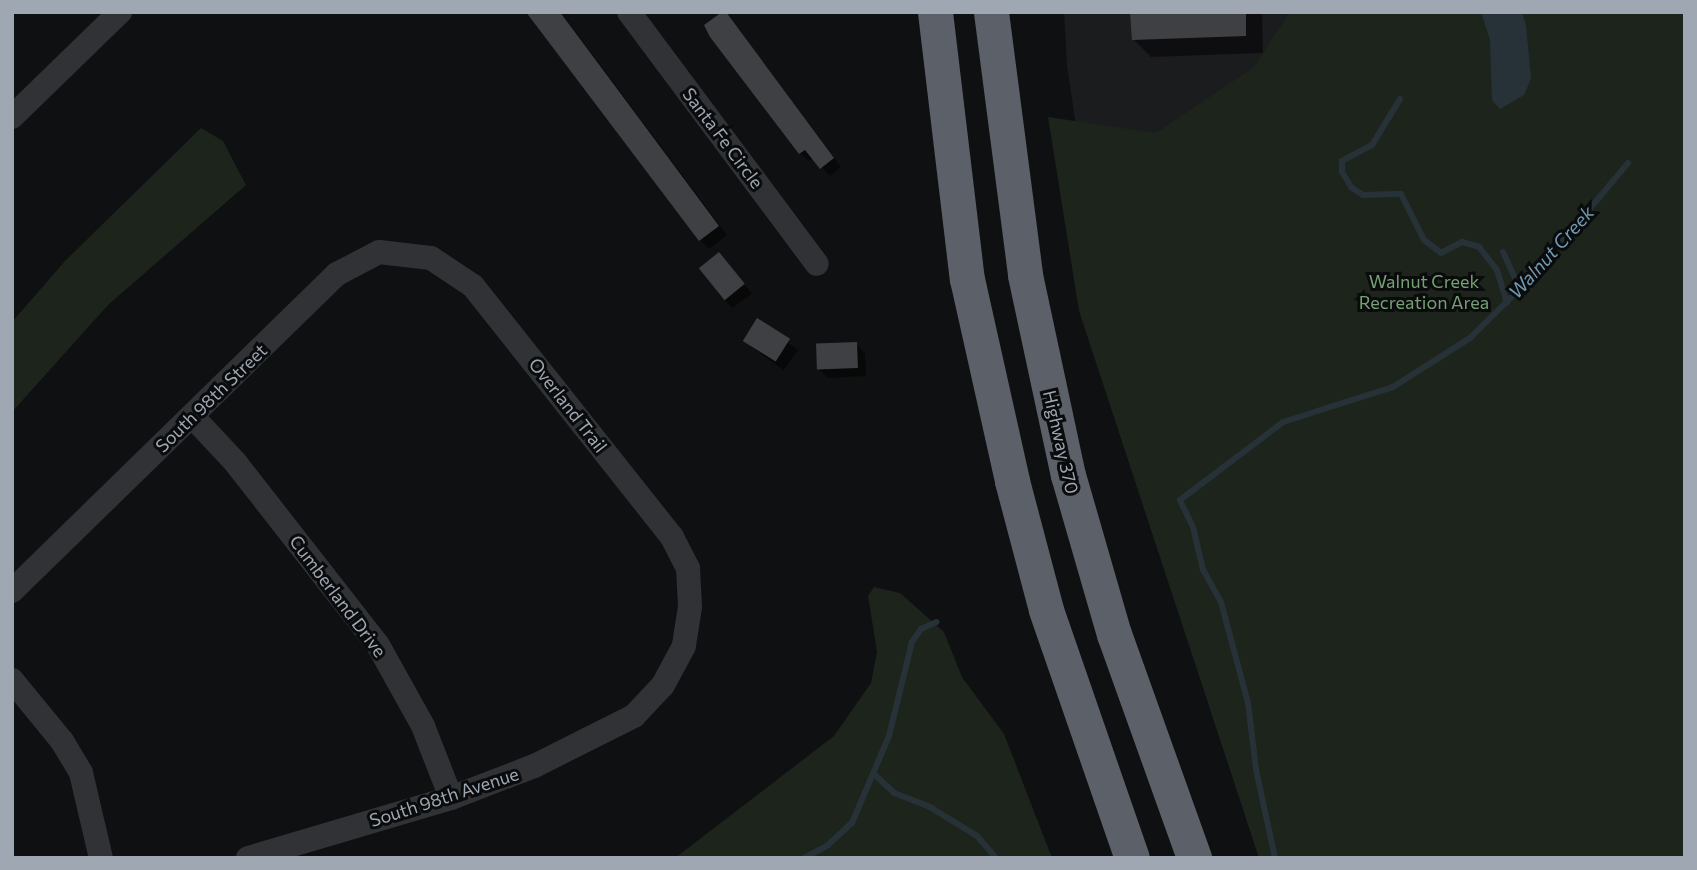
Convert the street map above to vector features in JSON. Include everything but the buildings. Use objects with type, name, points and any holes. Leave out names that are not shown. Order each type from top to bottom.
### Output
[{"type":"highway","points":[[934,12],[967,279],[1009,468],[1046,610],[1132,858]]},
{"type":"highway","name":"Highway 370","points":[[990,12],[1025,275],[1068,475],[1114,634],[1194,858]]},
{"type":"street","points":[[12,117],[120,12]]},
{"type":"street","name":"Santa Fe Circle","points":[[629,12],[817,264]]},
{"type":"street","name":"South 98th Street","points":[[12,591],[337,274],[379,252],[431,258]]},
{"type":"street","name":"Overland Trail","points":[[431,258],[472,286],[672,537],[688,568]]},
{"type":"street","name":"Cumberland Drive","points":[[192,416],[236,462],[378,645],[423,726],[451,798]]},
{"type":"street","name":"South 98th Avenue","points":[[248,858],[451,798],[534,766],[634,716],[663,684],[684,646],[690,607],[688,568]]},
{"type":"street","points":[[12,680],[62,741],[80,773],[101,858]]},
{"type":"shaded area","points":[[1064,12],[1340,12],[1093,243],[1067,65]]},
{"type":"shaded area","points":[[1481,12],[1522,12],[1526,25],[1531,79],[1524,95],[1500,109],[1492,100],[1490,40]]},
{"type":"green space","name":"Walnut Creek Recreation Area","points":[[1290,12],[1685,12],[1685,858],[1259,858],[1079,311],[1048,117],[1156,133],[1254,67]]},
{"type":"green space","points":[[201,128],[223,141],[246,185],[108,305],[12,412],[12,322],[65,261]]},
{"type":"green space","points":[[874,587],[900,593],[944,632],[962,677],[1004,734],[1052,858],[675,858],[834,736],[871,683],[877,652],[868,596]]},
{"type":"waterway","points":[[1400,99],[1372,145],[1342,161],[1342,172],[1352,188],[1363,195],[1401,194],[1424,240],[1441,253],[1462,242],[1479,247],[1497,270],[1507,303]]},
{"type":"waterway","name":"Walnut Creek","points":[[1275,858],[1256,769],[1248,703],[1221,602],[1203,570],[1193,527],[1180,500],[1283,422],[1393,387],[1470,338],[1535,274],[1628,163]]},
{"type":"waterway","points":[[1503,252],[1520,289]]},
{"type":"waterway","name":"Walnut Creek","points":[[804,858],[828,845],[852,823],[889,736],[912,642],[921,629],[937,622]]},
{"type":"waterway","points":[[875,775],[894,793],[930,807],[977,836],[996,858]]}]
